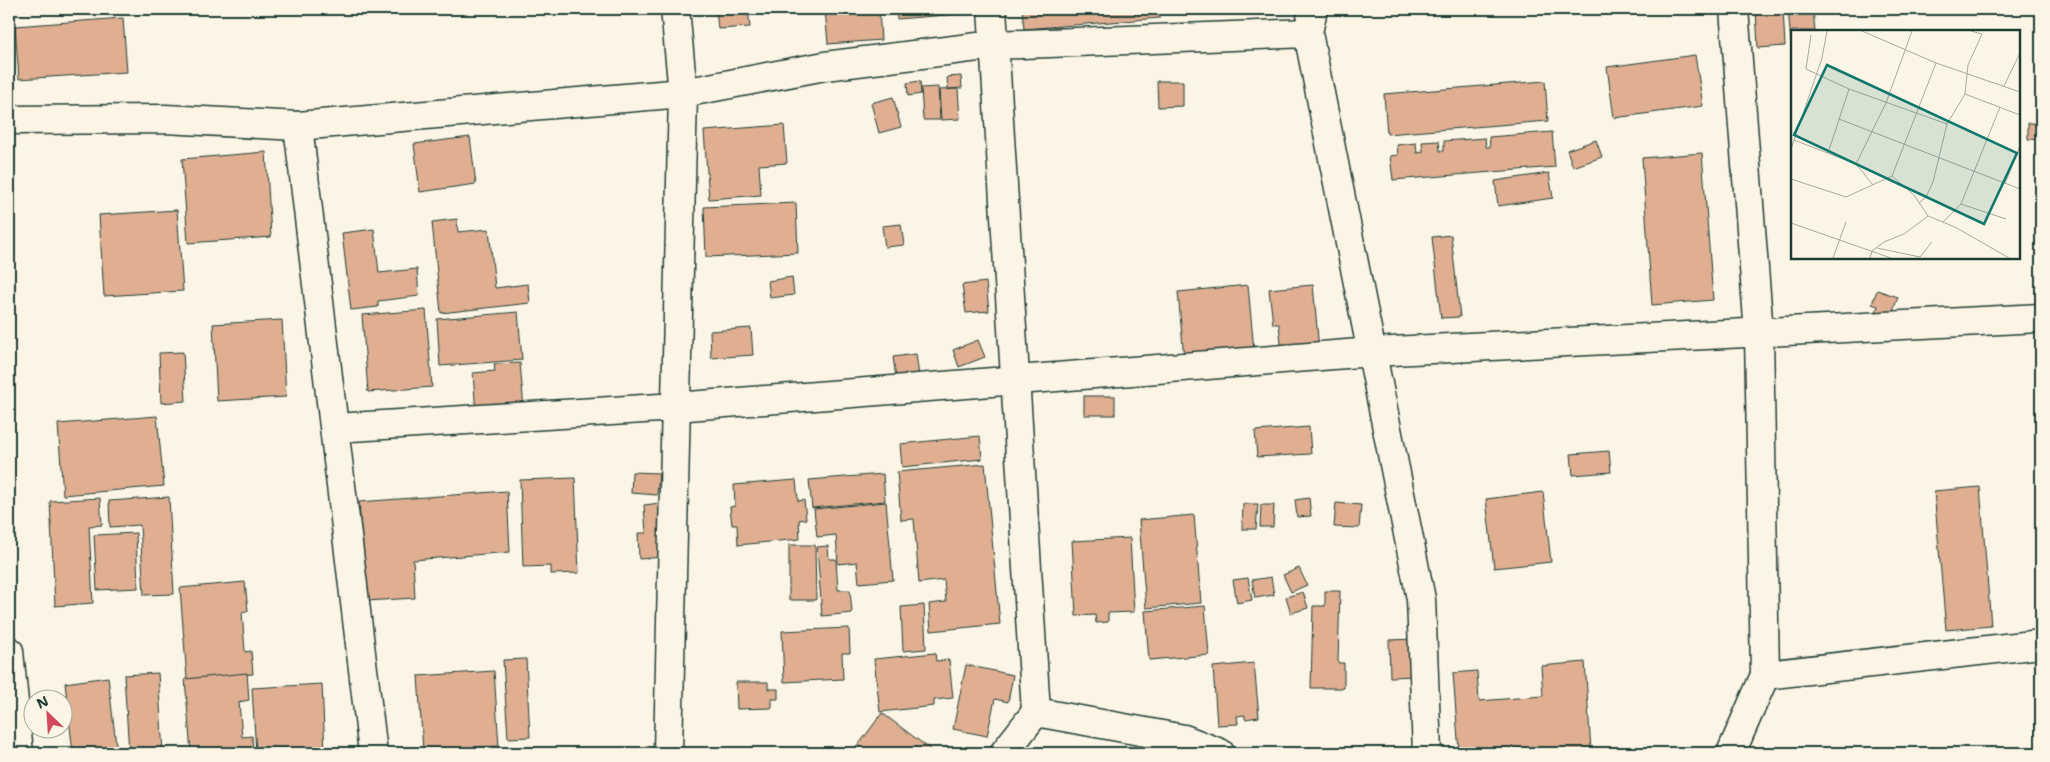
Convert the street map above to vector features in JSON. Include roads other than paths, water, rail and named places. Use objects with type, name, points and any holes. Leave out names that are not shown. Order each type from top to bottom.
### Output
[{"type":"street","points":[[668,753],[683,93],[676,9]]},
{"type":"street","points":[[992,9],[1036,712],[1004,753]]},
{"type":"street","points":[[1731,753],[1765,675],[1759,333],[1734,9]]},
{"type":"street","points":[[9,120],[165,119],[298,126],[683,93],[825,66],[994,45],[1310,21],[1372,352],[1421,599],[1427,753]]},
{"type":"street","points":[[298,126],[373,753]]},
{"type":"street","points":[[334,428],[676,407],[1372,352],[2041,318]]},
{"type":"street","points":[[1765,675],[2041,644]]},
{"type":"street","points":[[9,651],[20,753]]},
{"type":"street","points":[[1036,712],[1184,739],[1220,753]]}]
